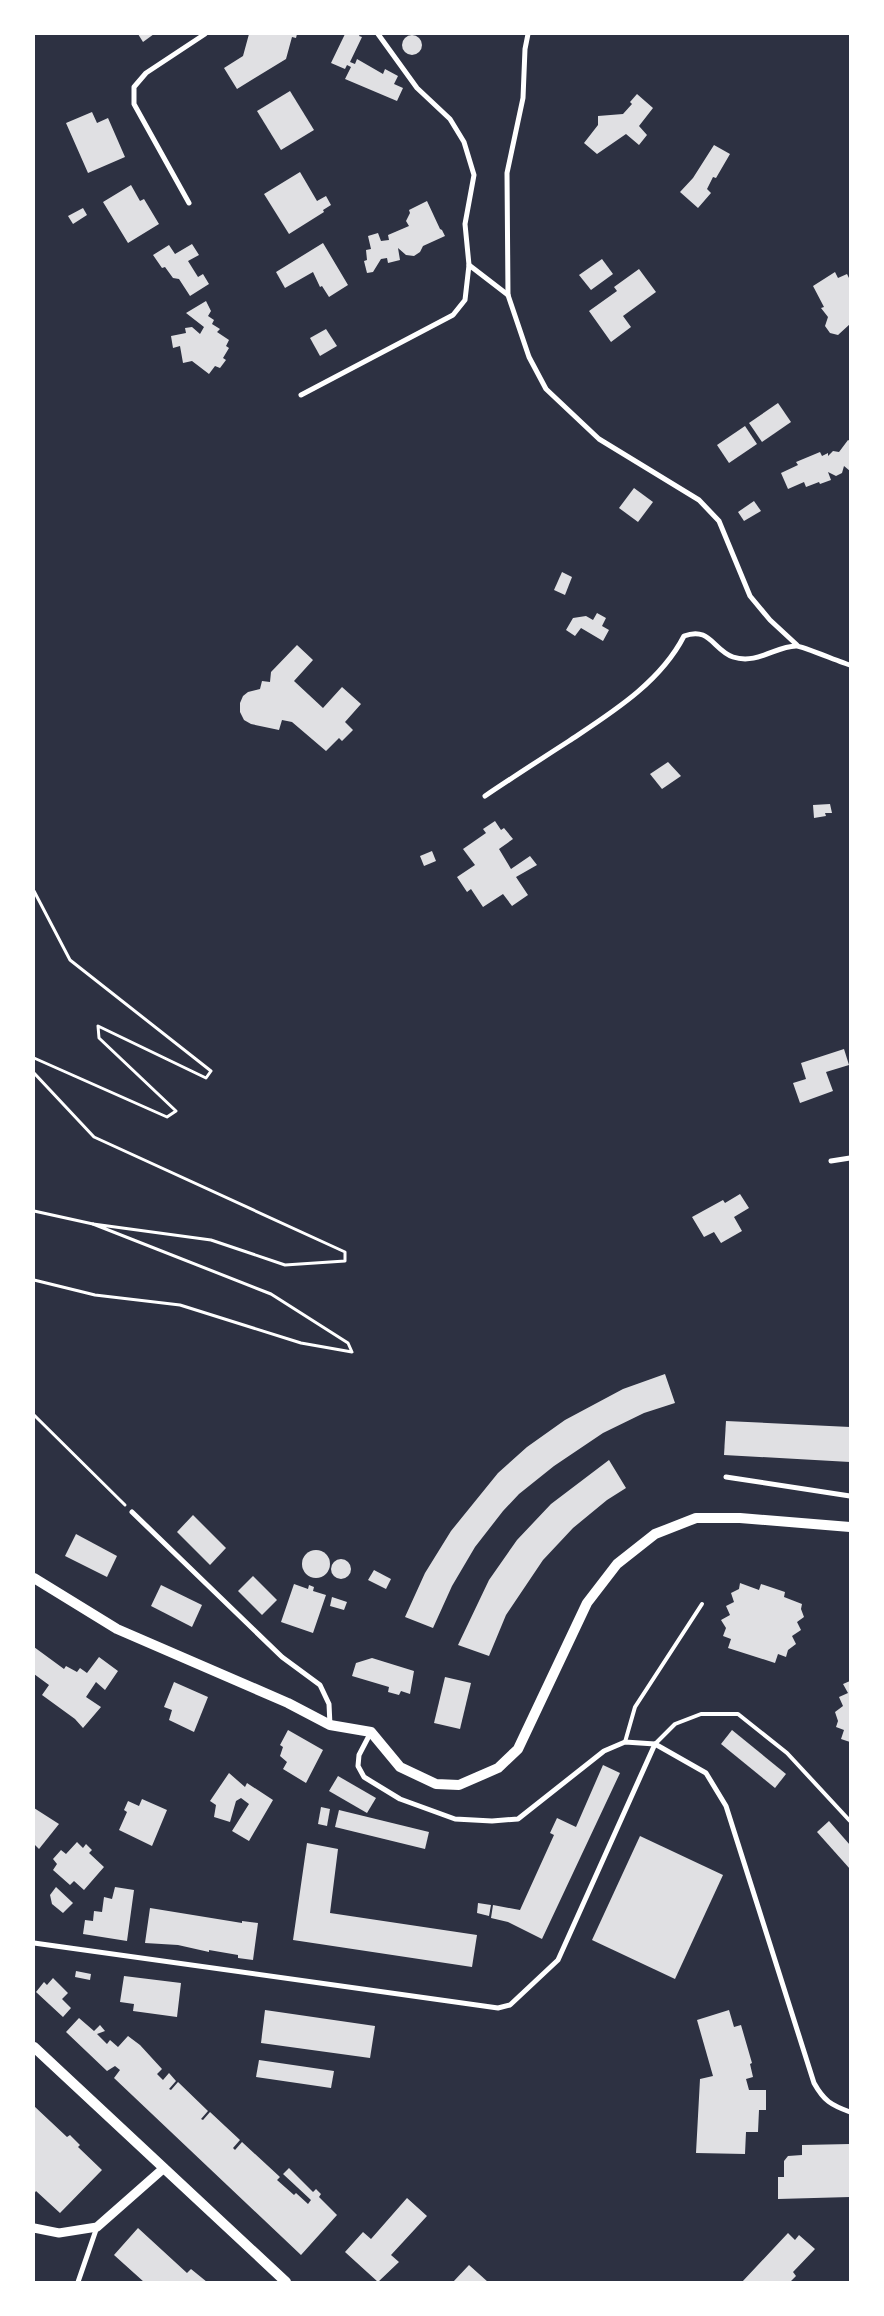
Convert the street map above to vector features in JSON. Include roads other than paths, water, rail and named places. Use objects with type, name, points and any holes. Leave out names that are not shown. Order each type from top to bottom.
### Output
[{"type":"main road","points":[[34,1578],[117,1629],[288,1703],[330,1725],[371,1732],[400,1767],[436,1784],[459,1785],[498,1768],[518,1749],[587,1604],[617,1564],[656,1534],[696,1518],[740,1518],[850,1527]]},
{"type":"main road","points":[[34,2046],[286,2282]]},
{"type":"street","points":[[189,202],[134,104],[134,87],[146,73],[205,34]]},
{"type":"street","points":[[301,395],[453,315],[465,300],[469,265],[465,224],[474,175],[464,142],[450,119],[417,88],[378,34]]},
{"type":"street","points":[[528,34],[525,49],[523,98],[507,173],[508,294],[529,357],[546,389],[599,439],[699,500],[719,521],[750,596],[770,620],[797,645],[850,666]]},
{"type":"street","points":[[469,265],[508,294]]},
{"type":"street","points":[[485,796],[612,712],[650,680],[675,652],[684,636],[694,632],[708,638],[732,657],[749,659],[797,645]]},
{"type":"street","points":[[831,1161],[850,1158]]},
{"type":"street","points":[[726,1477],[850,1496]]},
{"type":"street","points":[[132,1512],[282,1657],[320,1685],[329,1704],[330,1725]]},
{"type":"street","points":[[371,1732],[360,1755],[358,1766],[364,1777],[400,1798],[455,1819],[492,1821],[518,1819],[604,1751],[625,1742],[655,1744],[706,1773],[726,1806],[814,2083],[822,2097],[834,2107],[850,2112]]},
{"type":"street","points":[[34,1943],[498,2008],[510,2005],[558,1960],[655,1744]]},
{"type":"street","points":[[78,2282],[98,2227],[164,2168]]},
{"type":"street","points":[[34,2228],[59,2233],[98,2227]]},
{"type":"lane","points":[[625,1742],[635,1707],[702,1604]]},
{"type":"lane","points":[[655,1744],[675,1724],[684,1720],[701,1714],[738,1714],[787,1752],[850,1821]]}]
